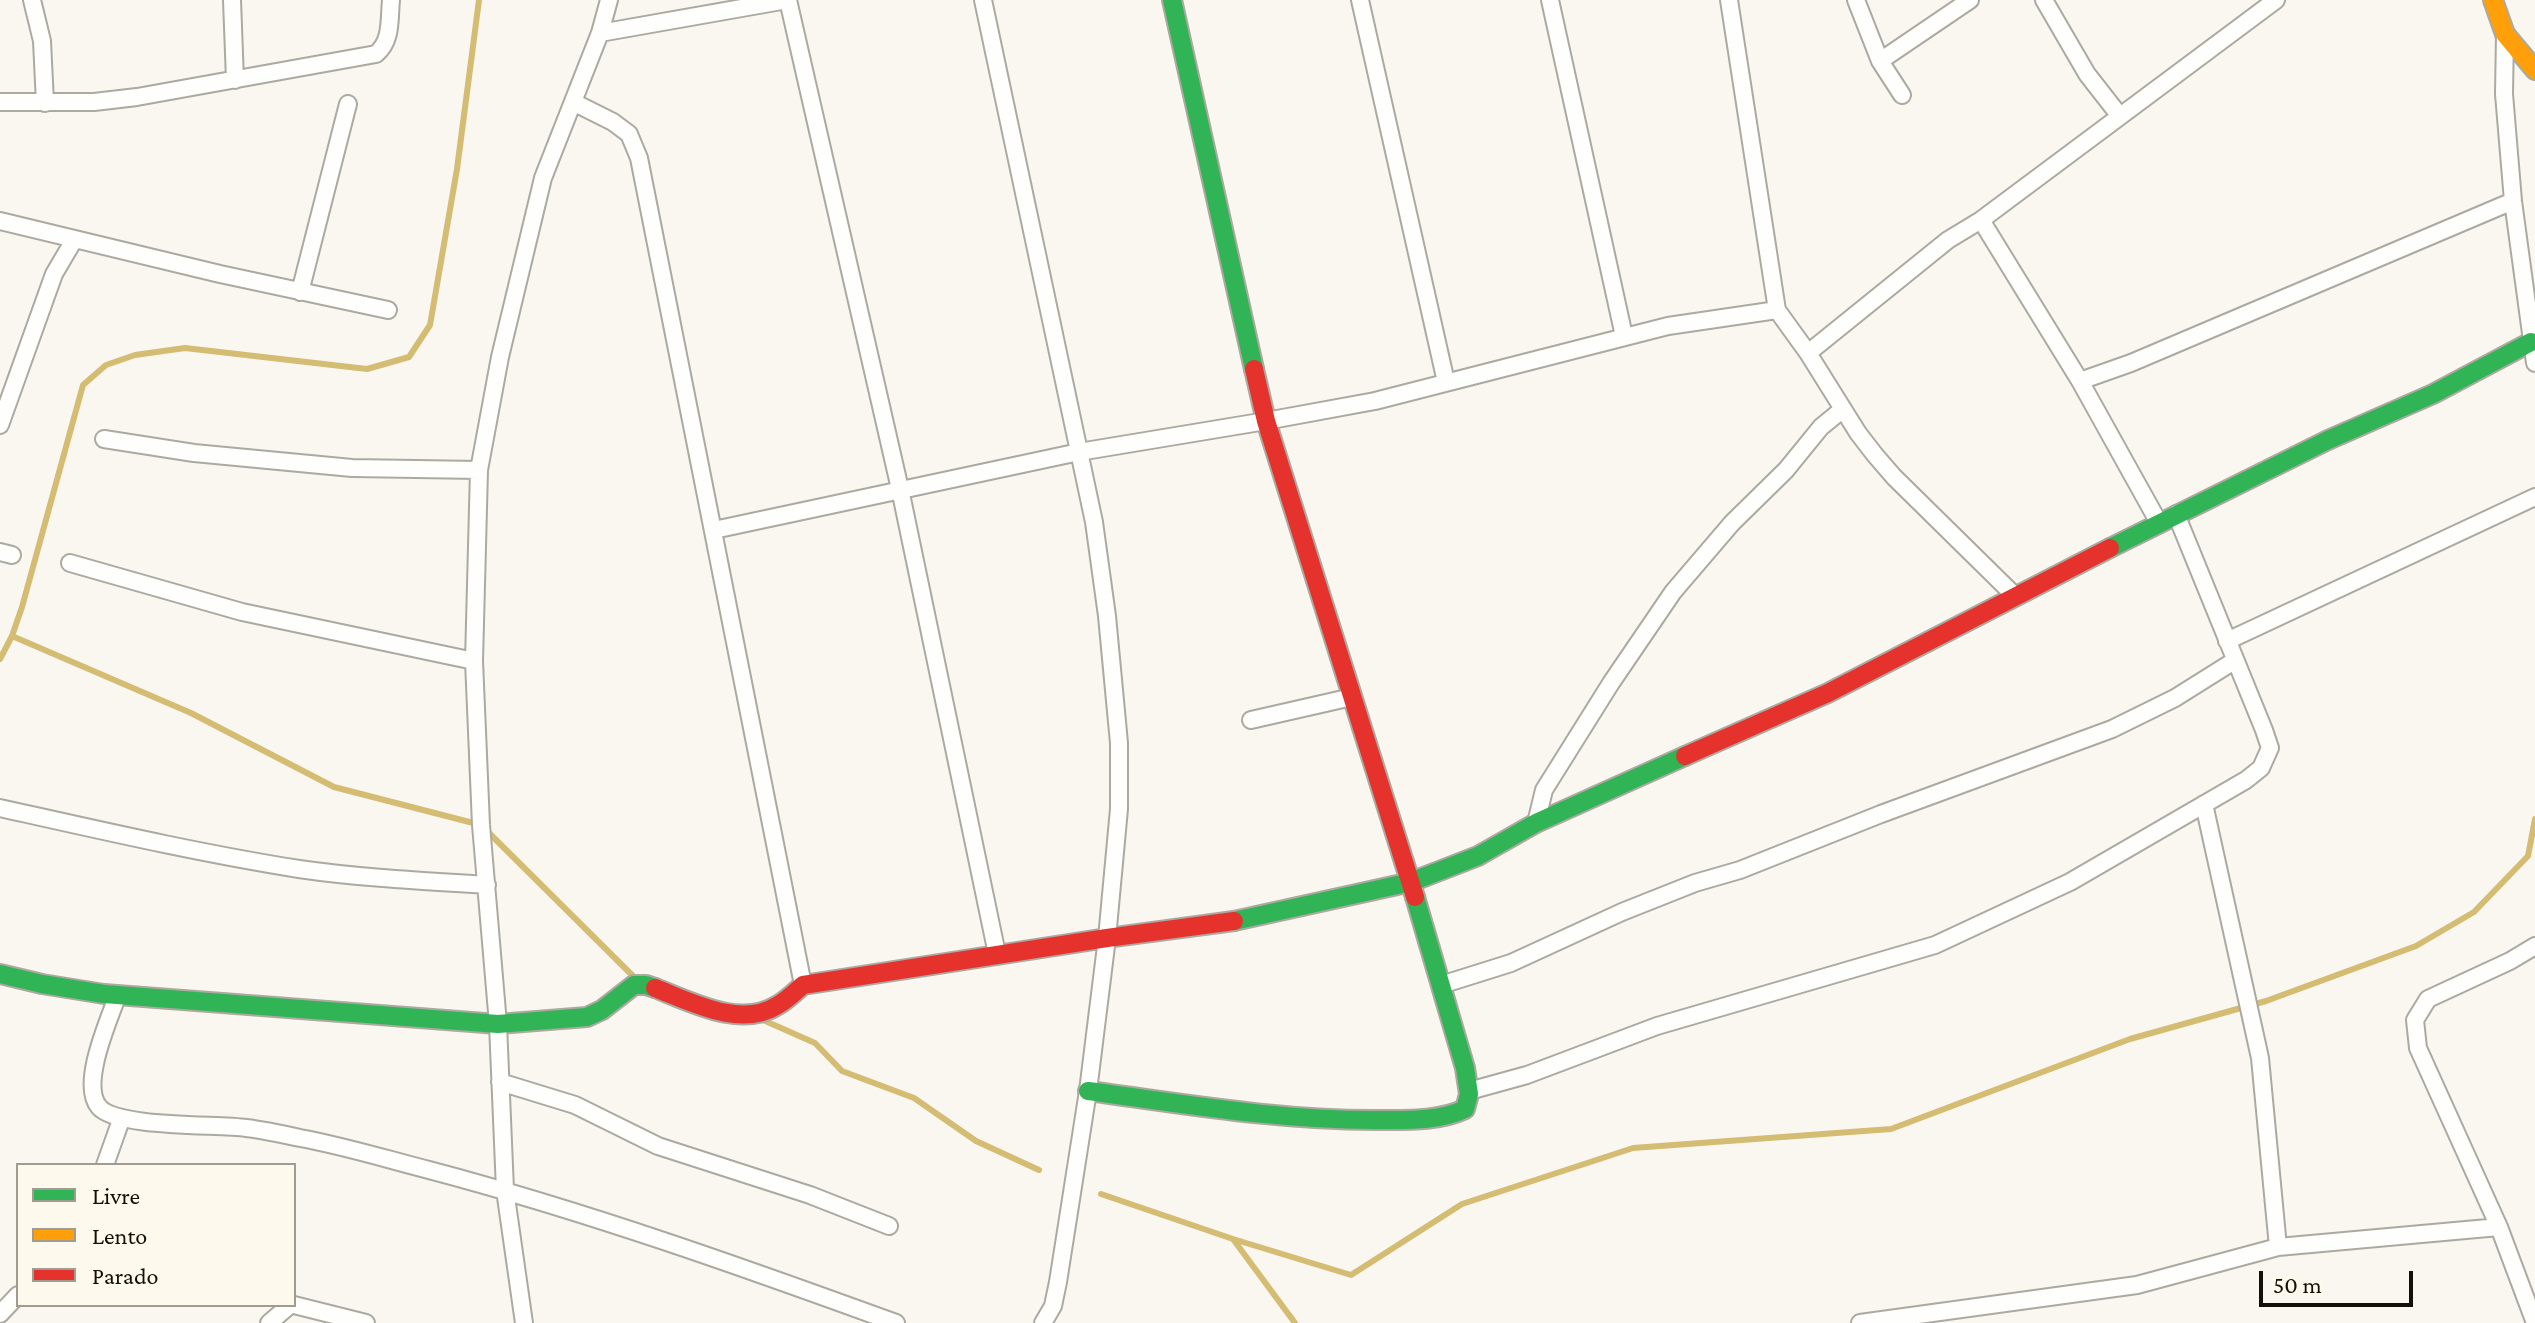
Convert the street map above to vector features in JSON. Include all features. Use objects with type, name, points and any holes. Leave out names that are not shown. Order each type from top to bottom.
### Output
[{"type":"street","points":[[32,0],[42,41],[45,103]]},
{"type":"street","points":[[232,0],[235,80]]},
{"type":"street","points":[[0,102],[94,102],[137,97],[376,54],[384,48],[388,38],[391,0]]},
{"type":"street","points":[[524,1323],[505,1190],[498,1024],[481,825],[474,661],[479,470],[500,357],[543,178],[600,33],[609,0]]},
{"type":"street","points":[[600,33],[788,0],[900,489],[997,954]]},
{"type":"street","points":[[983,0],[1094,522],[1119,743],[1119,809],[1088,1091],[1058,1282],[1053,1306],[1043,1323]]},
{"type":"street","points":[[1088,1091],[1269,1116],[1402,1120],[1459,1115],[1466,1108],[1469,1091],[1411,882],[1266,421],[1172,0]]},
{"type":"street","points":[[1360,0],[1446,382]]},
{"type":"street","points":[[1550,0],[1624,336]]},
{"type":"street","points":[[1729,0],[1777,310],[1858,433],[1894,477],[2016,597]]},
{"type":"street","points":[[1856,0],[1880,61],[1902,95]]},
{"type":"street","points":[[1880,61],[1970,0]]},
{"type":"street","points":[[2044,0],[2087,74],[2119,115]]},
{"type":"street","points":[[1808,353],[1948,240],[1981,220],[2276,0]]},
{"type":"street","points":[[2493,0],[2505,34],[2535,70]]},
{"type":"street","points":[[2505,34],[2504,94],[2513,201],[2535,363]]},
{"type":"street","points":[[573,102],[613,122],[629,134],[639,158],[803,985]]},
{"type":"street","points":[[300,292],[348,104]]},
{"type":"street","points":[[2080,381],[2131,363],[2513,201]]},
{"type":"street","points":[[1469,1091],[1527,1075],[1657,1026],[1935,945],[2070,882],[2246,780],[2261,768],[2270,748],[2227,641],[2167,519],[1981,220]]},
{"type":"street","points":[[0,221],[388,310]]},
{"type":"street","points":[[0,425],[54,274],[74,240]]},
{"type":"street","points":[[714,530],[1079,452],[1375,401],[1668,326],[1777,310]]},
{"type":"street","points":[[0,974],[117,997],[168,998],[498,1024],[587,1017],[602,1010],[634,985],[646,985],[736,1015],[760,1013],[777,1006],[803,985],[1250,919],[1411,882],[1478,856],[1536,823],[1828,693],[2167,519],[2328,440],[2433,394],[2531,342]]},
{"type":"street","points":[[1536,823],[1544,790],[1673,592],[1732,523],[1786,470],[1821,427],[1843,409]]},
{"type":"street","points":[[104,439],[194,453],[352,468],[479,470]]},
{"type":"street","points":[[2227,641],[2535,497]]},
{"type":"street","points":[[70,563],[242,612],[474,661]]},
{"type":"street","points":[[1441,985],[1511,963],[1622,912],[1695,883],[1740,870],[2112,729],[2175,698],[2234,661]]},
{"type":"street","points":[[1251,720],[1352,697]]},
{"type":"street","points":[[2204,804],[2260,1058],[2278,1247]]},
{"type":"street","points":[[0,808],[299,869],[487,885]]},
{"type":"street","points":[[2535,946],[2428,999],[2415,1020],[2418,1048],[2499,1227],[2535,1323]]},
{"type":"street","points":[[117,997],[102,1038],[92,1094],[100,1109],[121,1120],[248,1128],[320,1142],[505,1190],[725,1261],[896,1323]]},
{"type":"street","points":[[500,1082],[575,1105],[658,1146],[810,1195],[889,1226]]},
{"type":"street","points":[[106,1163],[121,1120]]},
{"type":"street","points":[[1860,1323],[2137,1285],[2278,1247],[2499,1227]]},
{"type":"street","points":[[0,1314],[16,1297]]},
{"type":"street","points":[[296,1306],[366,1323]]},
{"type":"street","points":[[269,1323],[289,1307]]},
{"type":"waterway","points":[[479,0],[457,169],[430,325],[409,357],[367,369],[185,348],[135,355],[106,365],[83,385],[12,636],[191,713],[334,787],[481,825],[635,978]]},
{"type":"waterway","points":[[0,659],[12,636]]},
{"type":"waterway","points":[[1233,1239],[1351,1275],[1462,1204],[1633,1148],[1891,1129],[2130,1039],[2266,1001],[2416,946],[2474,912],[2528,856],[2535,819]]},
{"type":"waterway","points":[[763,1020],[815,1043],[842,1071],[914,1098],[976,1141],[1039,1170]]},
{"type":"waterway","points":[[1101,1194],[1233,1239],[1295,1323]]},
{"type":"traffic: fast","points":[[1172,0],[1254,369]]},
{"type":"traffic: fast","points":[[2110,548],[2328,440],[2433,394],[2531,342]]},
{"type":"traffic: fast","points":[[1234,921],[1411,882],[1478,856],[1536,823],[1685,756]]},
{"type":"traffic: fast","points":[[1088,1091],[1234,1111],[1344,1120],[1424,1119],[1465,1109],[1469,1094],[1465,1068],[1415,897]]},
{"type":"traffic: fast","points":[[0,974],[104,994],[498,1024],[587,1017],[602,1010],[634,985],[655,988]]},
{"type":"traffic: slow","points":[[2493,0],[2505,34],[2535,70]]},
{"type":"traffic: jam","points":[[1254,369],[1266,421],[1415,897]]},
{"type":"traffic: jam","points":[[1685,756],[1828,693],[2110,548]]},
{"type":"traffic: jam","points":[[655,988],[716,1011],[748,1014],[764,1012],[778,1005],[803,985],[1234,921]]}]
